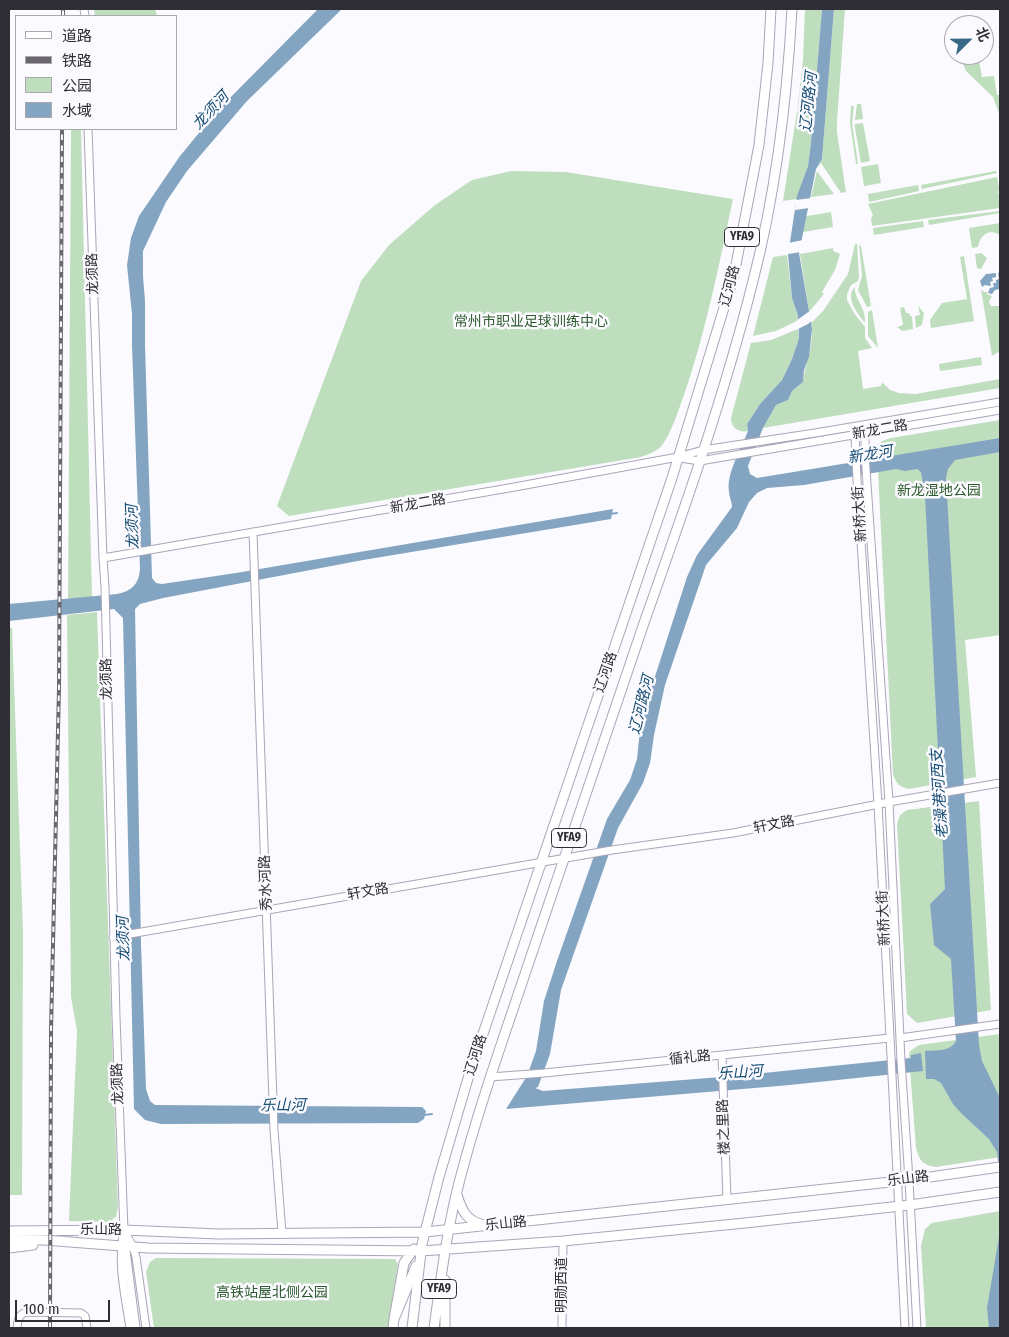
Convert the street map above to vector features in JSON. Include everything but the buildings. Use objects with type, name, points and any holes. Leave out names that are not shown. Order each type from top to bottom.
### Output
[{"type":"main road","name":"辽河路","points":[[412,1328],[416,1251],[425,1232],[469,1075],[678,457],[734,275],[759,145],[768,63],[771,9]]},
{"type":"main road","name":"辽河路","points":[[434,1328],[445,1249],[457,1194],[490,1077],[562,858],[700,461],[740,334],[768,214],[779,148],[789,62],[792,9]]},
{"type":"main road","name":"乐山路","points":[[9,1231],[124,1230],[219,1234],[425,1232],[910,1180],[996,1167]]},
{"type":"main road","name":"乐山路","points":[[9,1240],[75,1242],[148,1248],[416,1251],[562,1241],[899,1207],[998,1192]]},
{"type":"main road","points":[[457,1194],[462,1210],[468,1218],[477,1223],[493,1226]]},
{"type":"main road","points":[[9,1248],[75,1242]]},
{"type":"main road","points":[[445,1249],[446,1328]]},
{"type":"main road","points":[[393,1324],[416,1251]]},
{"type":"street","name":"龙须路","points":[[88,130],[105,588],[114,938],[126,1246],[121,1262],[130,1328]]},
{"type":"street","name":"新龙二路","points":[[103,558],[678,457],[703,450],[1000,402]]},
{"type":"street","name":"新龙二路","points":[[700,461],[1000,410]]},
{"type":"street","points":[[855,435],[860,426],[865,432]]},
{"type":"street","name":"新桥大街","points":[[865,432],[888,802],[901,1061],[910,1180],[917,1328]]},
{"type":"street","name":"新桥大街","points":[[855,435],[878,804],[905,1328]]},
{"type":"street","points":[[678,457],[700,461]]},
{"type":"street","name":"秀水河路","points":[[253,532],[274,1130],[282,1234]]},
{"type":"street","name":"轩文路","points":[[114,938],[562,858],[733,833],[888,802],[1000,783]]},
{"type":"street","points":[[900,1038],[1000,1024]]},
{"type":"street","name":"循礼路","points":[[490,1077],[890,1038]]},
{"type":"street","name":"楼之里路","points":[[722,1055],[727,1200]]},
{"type":"street","name":"龙须路","points":[[124,1230],[126,1246],[136,1257],[146,1328]]},
{"type":"street","name":"明勋西道","points":[[562,1241],[562,1328]]},
{"type":"street","points":[[126,1246],[136,1328]]},
{"type":"street","points":[[16,1328],[18,1318],[22,1314],[36,1312],[81,1313],[85,1316],[87,1328]]},
{"type":"green space","points":[[94,9],[155,9],[157,15],[95,15]]},
{"type":"green space","points":[[805,9],[822,9],[811,142],[808,166],[797,199],[783,201],[798,105],[803,59]]},
{"type":"green space","points":[[834,9],[845,9],[837,121],[846,192],[841,193],[821,163],[817,168],[822,159]]},
{"type":"green space","points":[[964,65],[980,65],[982,77],[994,76],[997,95],[1000,95],[1000,116],[993,97],[966,71]]},
{"type":"green space","points":[[857,104],[861,104],[863,119],[855,120]]},
{"type":"green space","points":[[851,106],[854,106],[852,123],[858,164],[856,164],[850,123]]},
{"type":"green space","points":[[863,123],[870,161],[861,163],[855,124]]},
{"type":"green space","points":[[71,130],[81,130],[92,597],[68,599]]},
{"type":"green space","points":[[878,164],[881,183],[864,186],[861,167]]},
{"type":"green space","name":"常州市职业足球训练中心","points":[[511,171],[566,172],[733,199],[699,347],[677,414],[663,444],[656,450],[641,457],[289,516],[277,506],[361,281],[389,245],[435,205],[472,180]]},
{"type":"green space","points":[[817,171],[834,194],[811,197]]},
{"type":"green space","points":[[996,171],[997,173],[922,189],[921,185]]},
{"type":"green space","points":[[997,177],[1000,208],[872,226],[871,219],[873,215],[868,204]]},
{"type":"green space","points":[[918,185],[919,191],[869,202],[868,194]]},
{"type":"green space","points":[[1000,211],[1000,213],[929,225],[928,220]]},
{"type":"green space","points":[[831,212],[833,227],[797,233],[795,218]]},
{"type":"green space","points":[[923,221],[924,227],[874,235],[873,228]]},
{"type":"green space","points":[[1000,223],[1000,235],[992,232],[986,234],[981,239],[978,247],[972,248],[969,228]]},
{"type":"green space","points":[[855,244],[857,244],[859,277],[858,281],[851,285],[847,294],[847,300],[865,327],[865,338],[872,348],[858,351],[863,389],[881,386],[883,383],[890,390],[899,393],[916,394],[1000,379],[1000,388],[763,428],[776,405],[788,400],[792,391],[803,382],[812,338],[811,323],[823,311],[848,274]]},
{"type":"green space","points":[[859,245],[861,246],[871,306],[867,307],[858,290],[862,276]]},
{"type":"green space","points":[[833,248],[833,251],[840,254],[835,270],[822,292],[824,294],[809,312],[800,254]]},
{"type":"green space","points":[[981,253],[987,258],[981,269],[977,268],[975,254]]},
{"type":"green space","points":[[787,255],[792,298],[799,320],[776,331],[753,336],[773,257]]},
{"type":"green space","points":[[964,256],[974,321],[931,328],[930,320],[942,303],[967,299],[960,257]]},
{"type":"green space","points":[[855,287],[856,295],[864,312],[865,323],[851,300],[852,291]]},
{"type":"green space","points":[[981,289],[992,296],[989,302],[991,306],[1000,306],[1000,351],[992,356]]},
{"type":"green space","points":[[918,306],[924,313],[922,325],[916,328],[915,316],[920,315]]},
{"type":"green space","points":[[904,307],[906,313],[912,316],[913,329],[902,331],[897,327],[903,325],[900,308]]},
{"type":"green space","points":[[872,310],[878,348],[868,336],[868,312]]},
{"type":"green space","points":[[798,329],[799,338],[782,380],[760,404],[747,424],[748,431],[736,429],[732,425],[731,418],[751,343],[771,340]]},
{"type":"green space","points":[[981,357],[982,365],[940,371],[939,364]]},
{"type":"green space","name":"新龙湿地公园","points":[[1000,420],[1000,635],[965,640],[976,777],[909,789],[899,785],[893,775],[877,450],[882,441],[891,438]]},
{"type":"green space","points":[[97,612],[118,1207],[116,1217],[108,1222],[69,1221],[77,1031],[71,997],[67,615]]},
{"type":"green space","points":[[9,628],[12,628],[23,931],[22,1195],[9,1195]]},
{"type":"green space","points":[[979,801],[991,1010],[917,1023],[907,1014],[897,824],[900,815],[907,810]]},
{"type":"green space","points":[[1000,1034],[1000,1157],[936,1167],[925,1164],[920,1159],[916,1148],[910,1051],[919,1045]]},
{"type":"green space","points":[[1000,1211],[1000,1328],[926,1328],[921,1246],[925,1229],[932,1223]]},
{"type":"green space","name":"高铁站屋北侧公园","points":[[156,1258],[395,1259],[398,1264],[388,1328],[154,1328],[146,1272],[150,1262]]},
{"type":"water","points":[[318,9],[342,9],[247,101],[187,171],[166,202],[143,251],[152,578],[156,583],[162,584],[236,573],[613,509],[611,519],[363,560],[163,598],[140,604],[135,609],[141,944],[146,1089],[150,1101],[155,1105],[422,1107],[426,1111],[424,1119],[418,1123],[161,1124],[145,1120],[134,1109],[123,618],[114,609],[9,621],[9,604],[117,594],[131,589],[136,583],[140,569],[132,314],[127,265],[131,238],[139,216],[180,156],[217,111]]},
{"type":"water","points":[[822,9],[834,9],[822,159],[816,169],[799,253],[812,329],[809,357],[804,370],[803,382],[792,391],[788,400],[776,405],[763,428],[748,466],[750,474],[757,478],[1000,438],[1000,452],[955,460],[948,469],[946,478],[979,1045],[982,1061],[1000,1098],[1000,1180],[997,1152],[989,1139],[953,1104],[941,1083],[934,1079],[926,1079],[925,1051],[947,1049],[956,1041],[951,959],[934,945],[930,904],[945,889],[925,495],[921,472],[917,469],[905,471],[896,469],[804,485],[767,488],[757,493],[749,502],[737,528],[706,565],[665,685],[650,763],[643,783],[618,828],[561,990],[550,1054],[538,1087],[535,1088],[543,1091],[734,1076],[911,1058],[911,1055],[921,1053],[923,1071],[790,1085],[506,1109],[527,1076],[536,1051],[544,1001],[557,961],[607,819],[630,780],[637,759],[641,720],[687,577],[697,555],[732,507],[729,493],[730,477],[748,431],[747,424],[760,404],[782,380],[799,338],[798,316],[792,298],[788,255],[797,196],[808,166]]},
{"type":"water","points":[[1000,272],[1000,289],[995,290],[992,294],[988,293],[990,288],[994,287],[993,283],[996,283],[996,280],[999,279],[998,273]]},
{"type":"water","points":[[996,273],[996,277],[992,278],[993,281],[990,282],[991,286],[985,285],[982,287],[980,281],[986,274]]},
{"type":"water","points":[[1000,1231],[1000,1328],[989,1328],[987,1308]]},
{"type":"pier","points":[[811,198],[809,208],[795,210],[796,200]]},
{"type":"pier","points":[[803,240],[801,252],[788,254],[788,243]]},
{"type":"pier","points":[[811,310],[813,319],[796,330],[796,321]]},
{"type":"waterway","points":[[610,514],[617,513]]},
{"type":"waterway","name":"乐山河","points":[[424,1115],[432,1114]]},
{"type":"railway","points":[[63,9],[63,15]]},
{"type":"railway","points":[[50,1328],[51,1030],[59,688],[62,130]]},
{"type":"water label","name":"辽河路河","points":[[809,102]]},
{"type":"water label","name":"龙须河","points":[[211,111]]},
{"type":"water label","name":"新龙河","points":[[870,455]]},
{"type":"water label","name":"龙须河","points":[[133,527]]},
{"type":"water label","name":"辽河路河","points":[[642,705]]},
{"type":"water label","name":"老澡港河西支","points":[[940,794]]},
{"type":"water label","name":"龙须河","points":[[124,939]]}]
